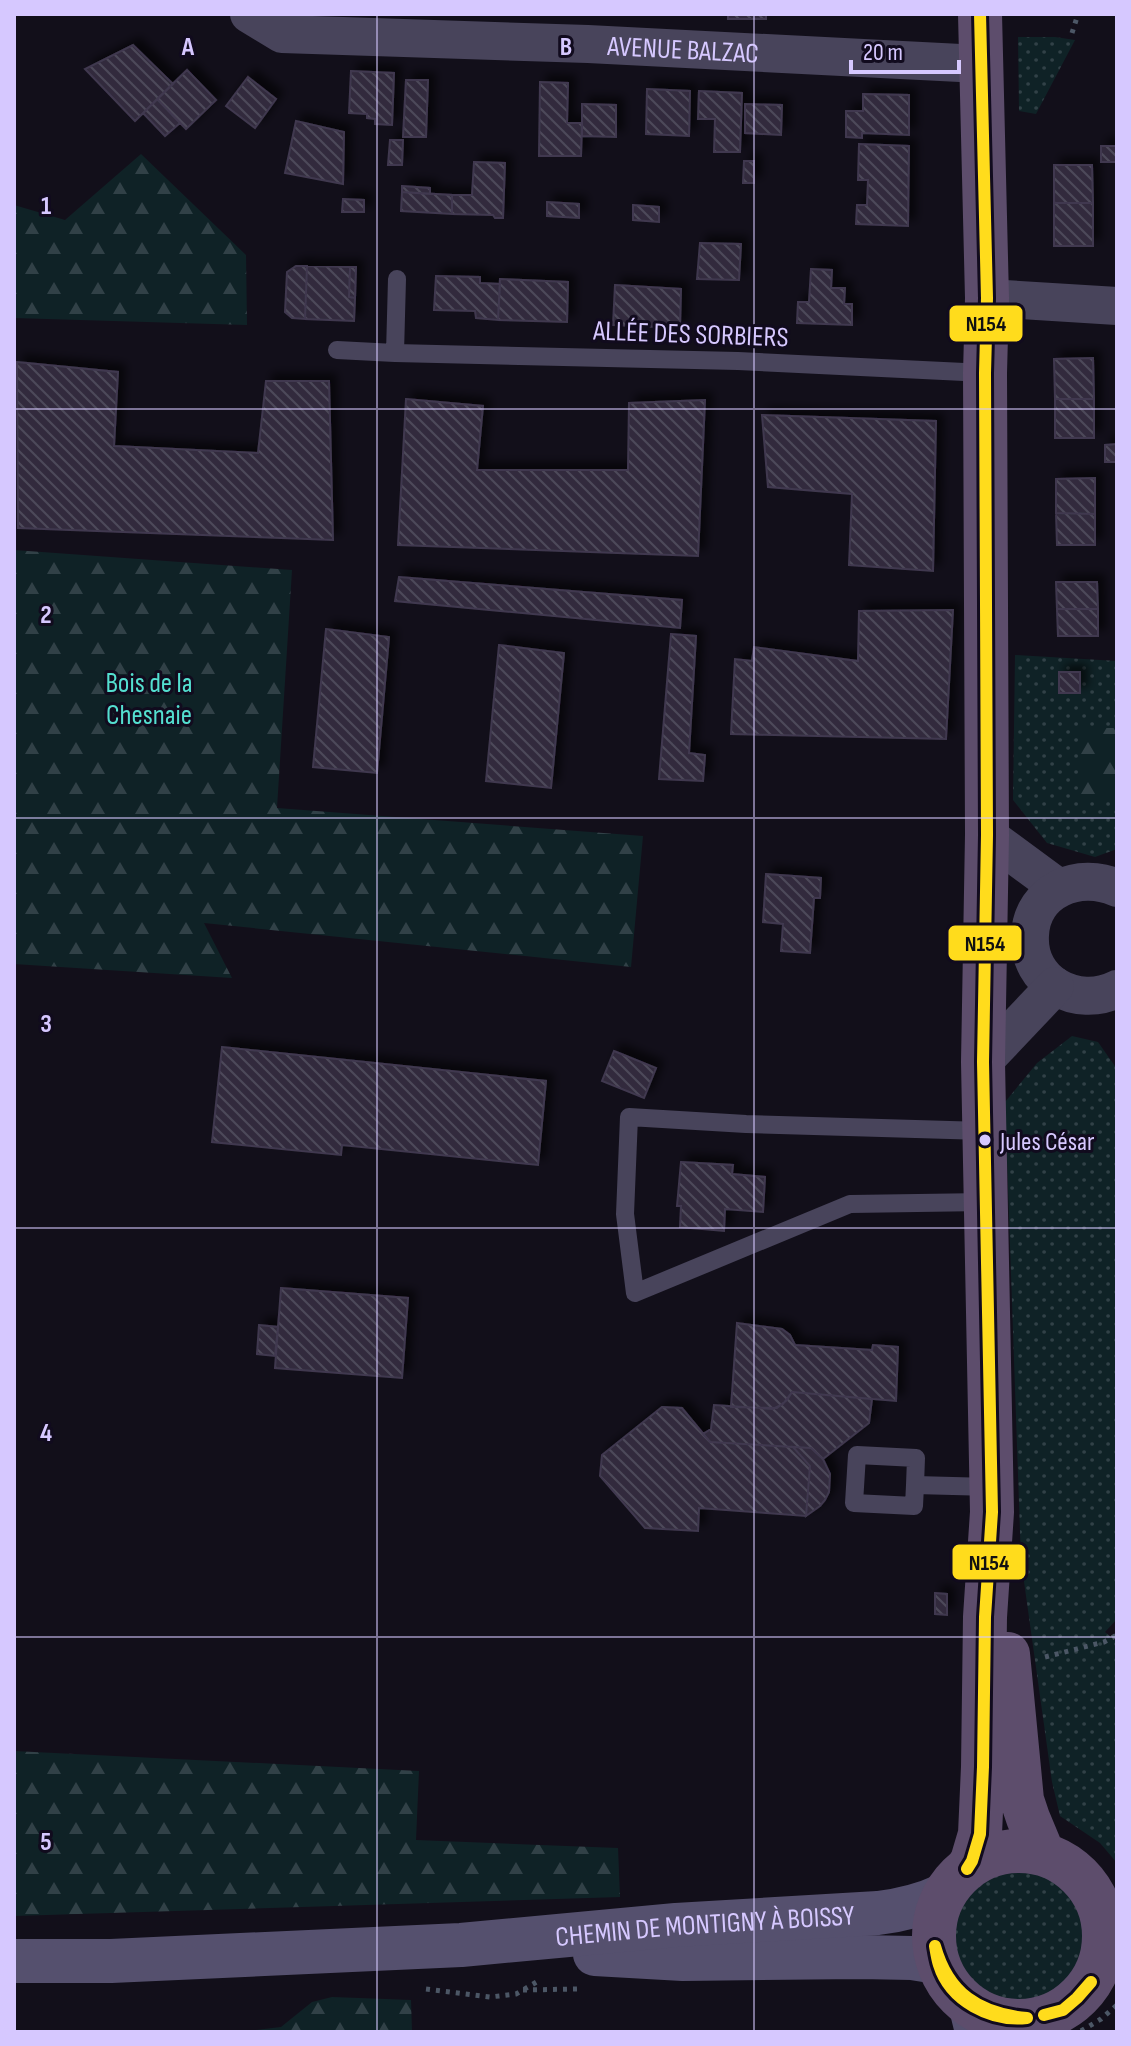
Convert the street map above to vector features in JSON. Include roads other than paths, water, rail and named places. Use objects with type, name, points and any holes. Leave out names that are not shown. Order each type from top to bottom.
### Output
[{"type":"main road","points":[[956,1882],[987,1857],[1001,1853],[1043,1854],[1061,1862],[1077,1874],[1108,1910],[1103,1926],[1099,1967],[1108,1989],[1077,1999],[1061,2011],[1053,2027],[992,2017],[974,2020],[937,1962],[934,1945],[937,1911],[956,1882],[972,1861],[980,1834],[991,1500],[983,1062],[987,835],[987,298],[980,14]]},
{"type":"main road","points":[[991,1500],[1022,1800],[1043,1854]]},
{"type":"main road","name":"CHEMIN DE MONTIGNY À BOISSY","points":[[14,1961],[111,1961],[461,1945],[676,1925],[878,1913],[900,1911],[925,1903],[956,1882]]},
{"type":"main road","name":"CHEMIN DE MONTIGNY À BOISSY","points":[[461,1945],[683,1959],[860,1957],[937,1962]]},
{"type":"street","name":"AVENUE BALZAC","points":[[249,14],[282,34],[588,29],[980,64]]},
{"type":"street","points":[[987,298],[1117,306]]},
{"type":"street","points":[[987,835],[1059,888]]},
{"type":"street","points":[[1113,1001],[1066,993],[1055,986],[1040,972],[1032,955],[1030,936],[1034,917],[1044,900],[1059,888],[1089,880],[1117,888]]},
{"type":"street","points":[[983,1062],[1055,986]]},
{"type":"lane","points":[[395,353],[397,279]]},
{"type":"lane","name":"ALLÉE DES SORBIERS","points":[[337,350],[738,361],[985,373]]},
{"type":"lane","points":[[984,1131],[629,1117],[625,1214],[635,1293],[850,1204],[985,1202]]},
{"type":"lane","points":[[915,1485],[991,1500]]},
{"type":"place","name":"Jules César","points":[[985,1140]]},
{"type":"park label","name":"Bois de la Chesnaie","points":[[149,698]]}]
